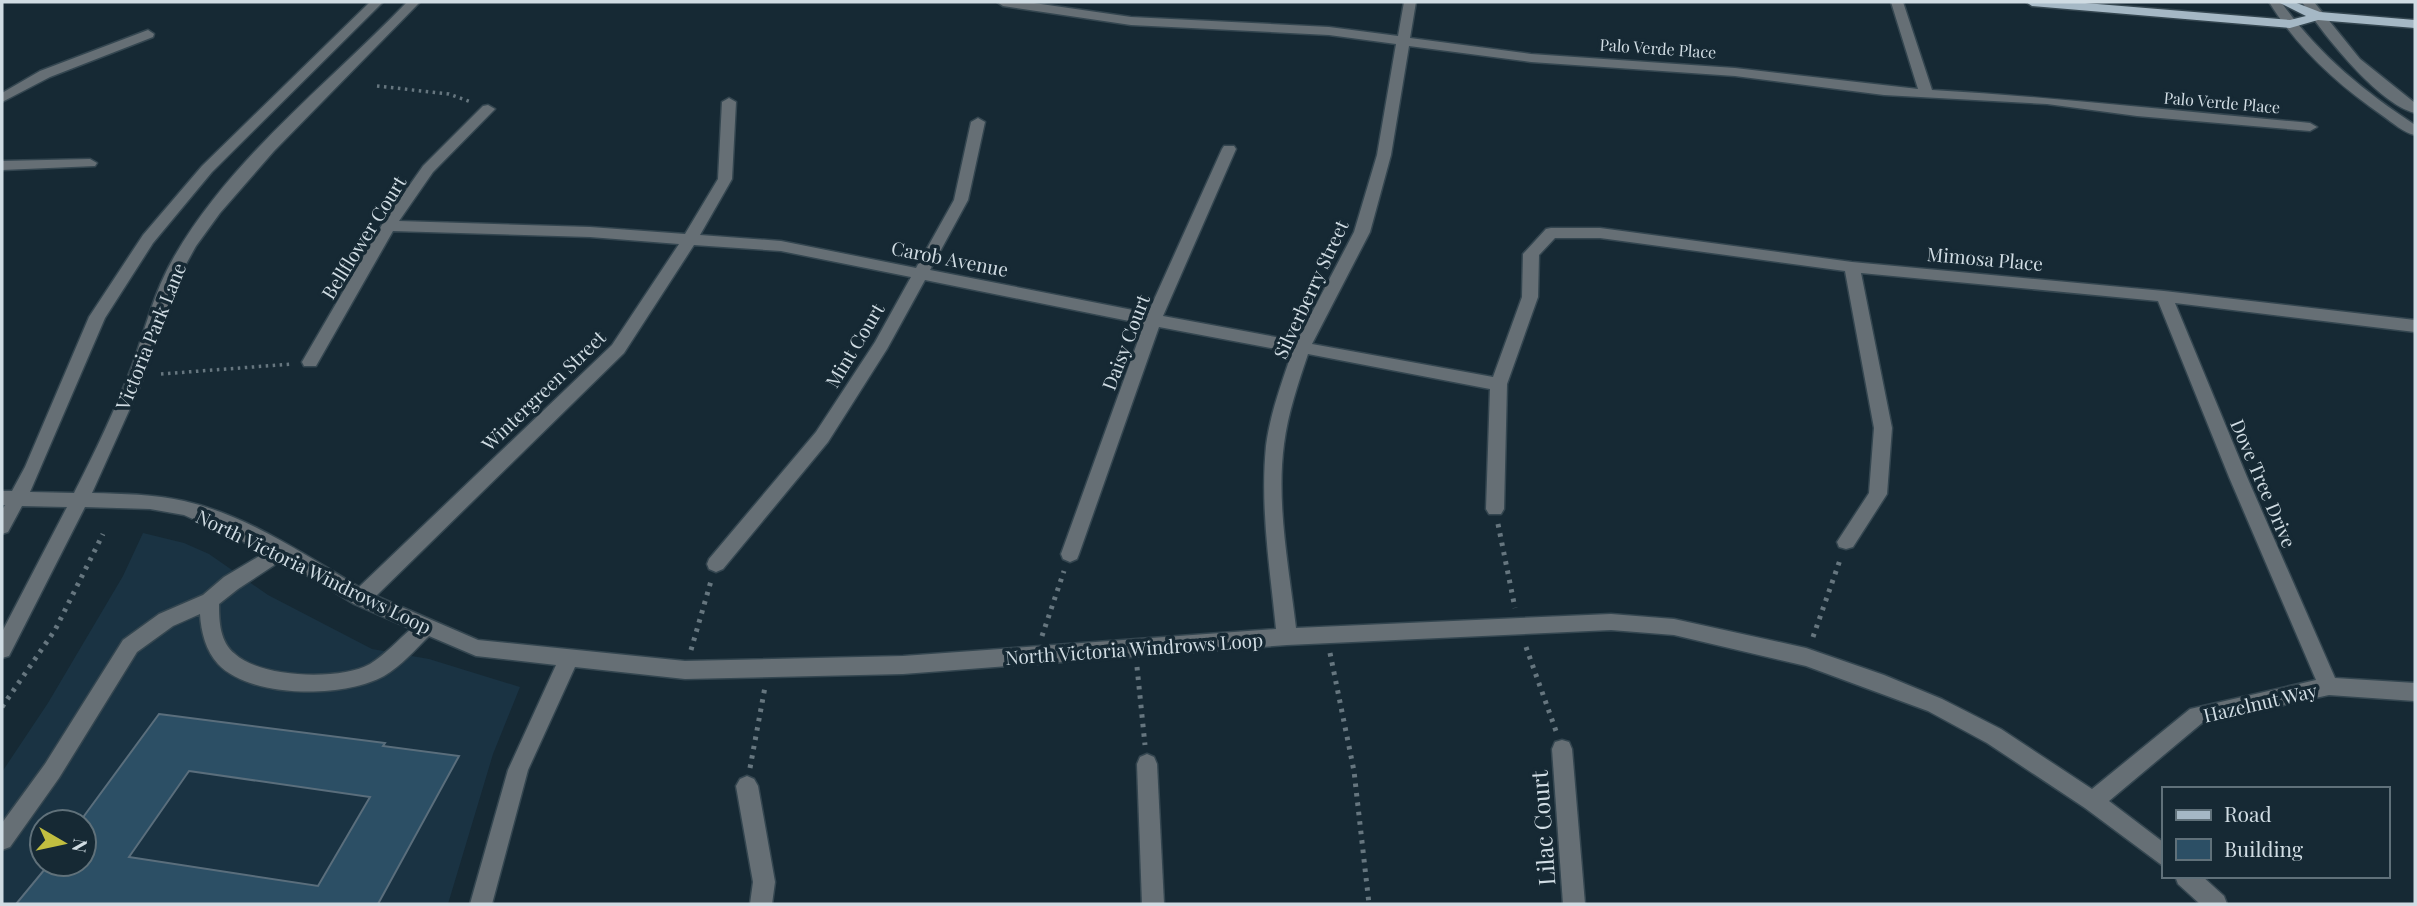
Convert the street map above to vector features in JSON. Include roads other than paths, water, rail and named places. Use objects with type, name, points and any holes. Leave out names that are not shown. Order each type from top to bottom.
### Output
[{"type":"main road","points":[[2032,2],[2290,24],[2318,16]]},
{"type":"main road","points":[[2284,2],[2318,16],[2415,24]]},
{"type":"street","name":"Victoria Park Lane","points":[[2,527],[10,498],[97,317],[148,239],[207,169],[377,2]]},
{"type":"street","name":"Victoria Park Lane","points":[[2,650],[81,500],[134,381],[176,266],[190,243],[242,177],[414,2]]},
{"type":"street","name":"Palo Verde Place","points":[[1003,2],[1130,21],[1279,27],[1405,40],[1531,58],[1735,72],[1839,86],[2047,100],[2137,112],[2310,127]]},
{"type":"street","name":"Silverberry Street","points":[[1287,637],[1274,520],[1276,445],[1286,395],[1301,347],[1362,232],[1384,155],[1410,2]]},
{"type":"street","points":[[1897,2],[1926,93]]},
{"type":"street","points":[[2275,2],[2325,65],[2353,89],[2415,131]]},
{"type":"street","points":[[2308,2],[2356,65],[2415,109]]},
{"type":"street","points":[[2,98],[45,74],[148,34]]},
{"type":"street","name":"Wintergreen Street","points":[[361,598],[618,349],[691,237],[724,179],[729,102]]},
{"type":"street","name":"Bellflower Court","points":[[310,362],[388,226],[428,169],[488,109]]},
{"type":"street","name":"Mint Court","points":[[716,564],[822,437],[881,345],[918,273],[961,201],[978,122]]},
{"type":"street","name":"Daisy Court","points":[[1070,554],[1153,320],[1229,149]]},
{"type":"street","points":[[2,166],[90,163]]},
{"type":"street","name":"Carob Avenue","points":[[388,226],[691,237],[781,246],[1153,320],[1499,384]]},
{"type":"street","name":"Mimosa Place","points":[[1499,384],[1530,297],[1531,254],[1551,233],[1600,233],[1852,267],[2164,296],[2415,326]]},
{"type":"street","points":[[1846,542],[1878,494],[1883,428],[1852,267]]},
{"type":"street","name":"Dove Tree Drive","points":[[2164,296],[2238,477],[2329,686]]},
{"type":"street","points":[[1495,509],[1499,384]]},
{"type":"street","name":"North Victoria Windrows Loop","points":[[10,498],[150,502],[185,509],[216,519],[282,551],[361,598],[476,648],[685,670],[768,670],[1287,637],[1611,622],[1674,627],[1806,657],[1877,681],[1935,705],[1994,736],[2093,801],[2162,854]]},
{"type":"street","points":[[2,840],[52,771],[130,646],[166,620],[210,601],[231,583],[282,551]]},
{"type":"street","points":[[210,601],[209,627],[216,647],[229,663],[247,672],[310,684],[348,681],[377,670],[426,627]]},
{"type":"street","points":[[481,904],[518,771],[569,659]]},
{"type":"street","name":"Hazelnut Way","points":[[2093,801],[2197,715],[2329,686],[2415,692]]},
{"type":"street","name":"Lilac Court","points":[[1562,749],[1574,904]]},
{"type":"street","points":[[1147,764],[1153,904]]},
{"type":"street","points":[[747,786],[764,882],[761,904]]},
{"type":"street","points":[[2188,878],[2216,904]]}]
